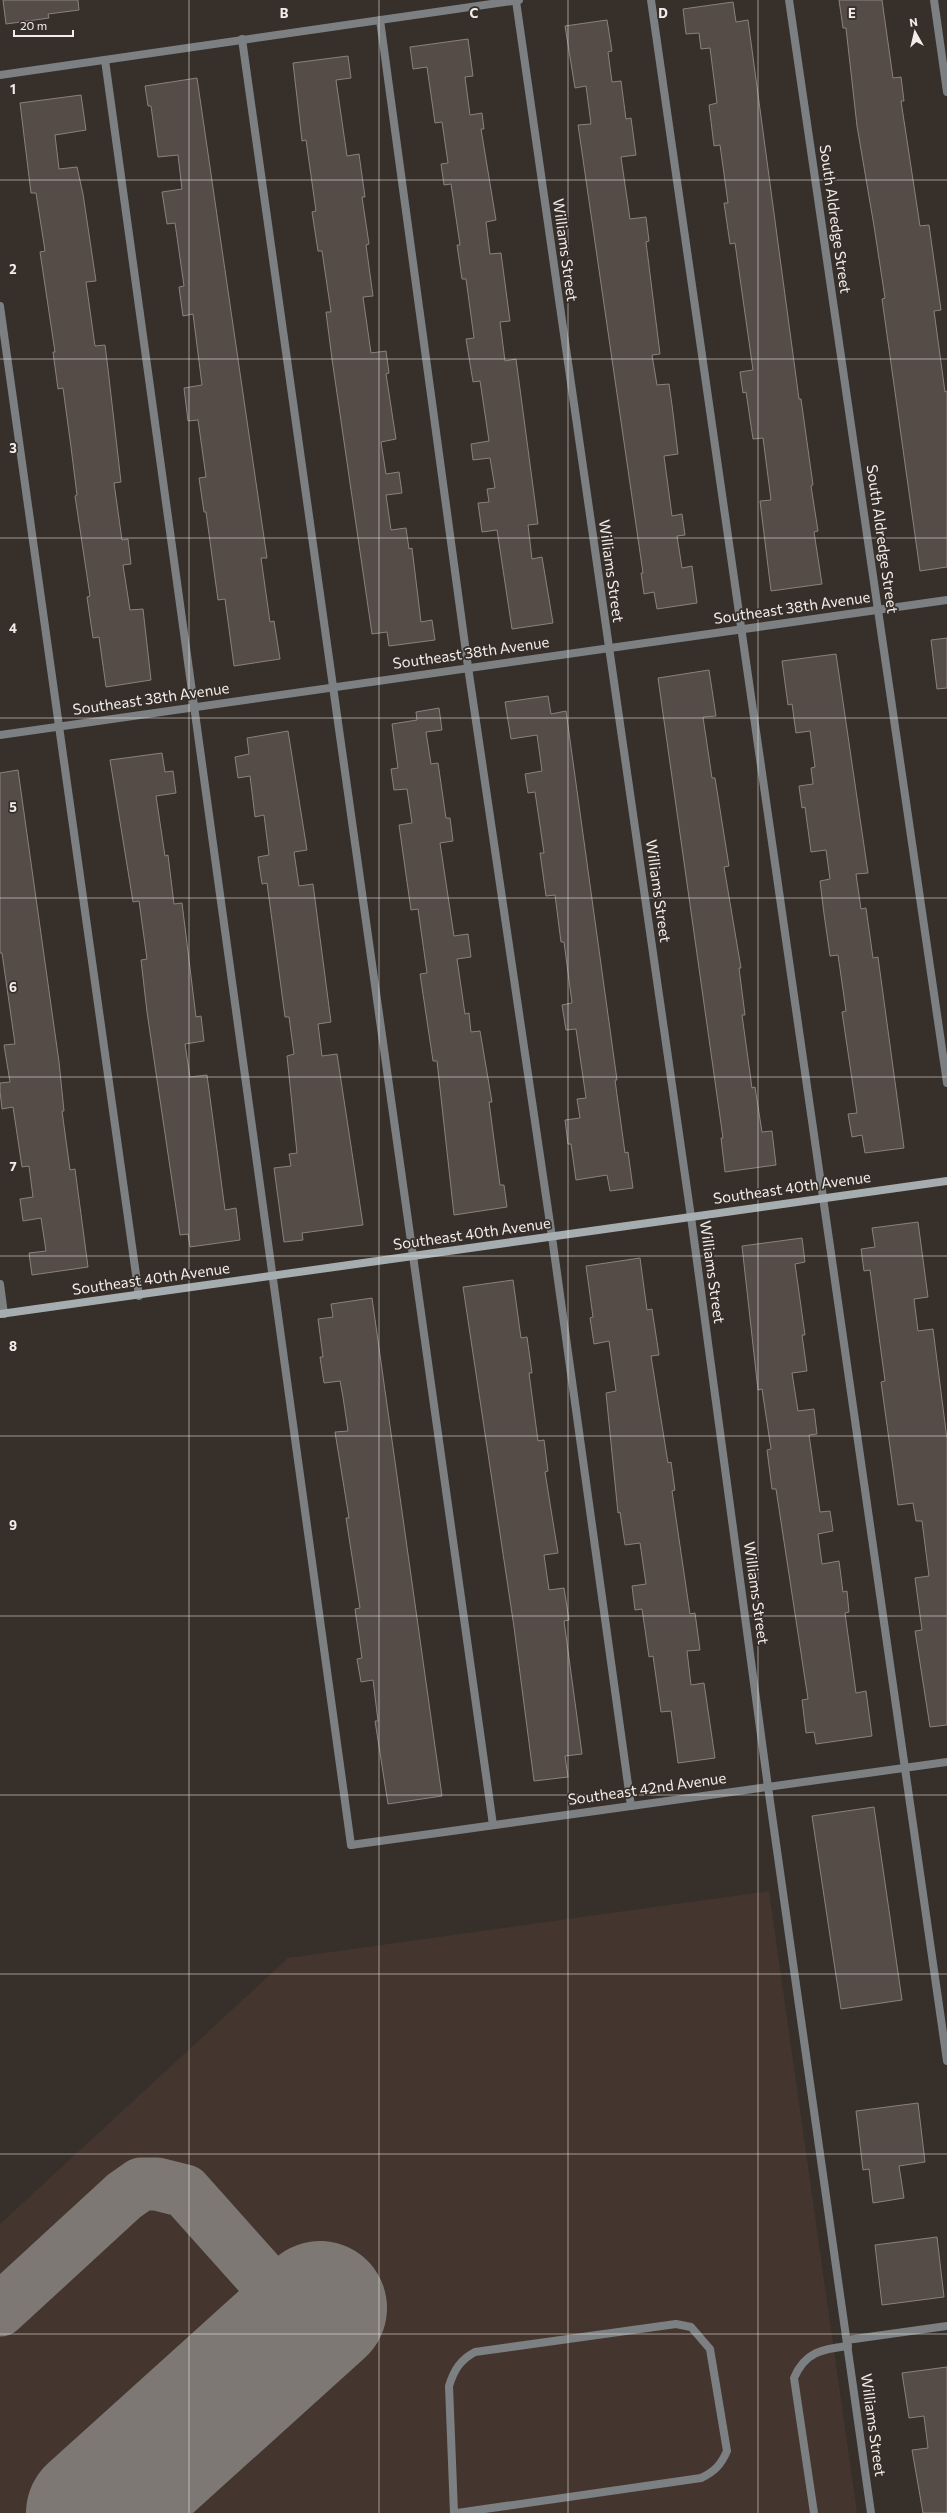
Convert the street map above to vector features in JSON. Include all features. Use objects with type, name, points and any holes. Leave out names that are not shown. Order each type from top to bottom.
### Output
[{"type":"street","name":"Williams Street","points":[[516,0],[608,649],[691,1217],[768,1787],[871,2513]]},
{"type":"street","points":[[0,75],[519,0]]},
{"type":"street","points":[[651,0],[906,1767],[947,2061]]},
{"type":"street","name":"South Aldredge Street","points":[[789,0],[947,1083]]},
{"type":"street","points":[[934,0],[947,92]]},
{"type":"street","points":[[380,20],[468,667],[552,1237],[631,1806]]},
{"type":"street","points":[[242,39],[493,1825]]},
{"type":"street","points":[[105,60],[274,1276]]},
{"type":"street","points":[[0,306],[138,1296]]},
{"type":"street","name":"Southeast 38th Avenue","points":[[0,735],[334,688],[468,667],[608,649],[947,600]]},
{"type":"street","name":"Southeast 40th Avenue","points":[[2,1314],[947,1181]]},
{"type":"street","name":"Southeast 42nd Avenue","points":[[274,1276],[352,1845],[947,1762]]},
{"type":"street","points":[[0,1284],[2,1314]]},
{"type":"street","points":[[454,2513],[449,2386],[454,2372],[463,2359],[475,2352],[676,2324],[692,2328],[710,2350],[727,2451],[722,2462],[713,2472],[701,2478],[458,2513]]},
{"type":"street","points":[[814,2513],[794,2378],[799,2367],[808,2356],[821,2350],[847,2343],[947,2326]]},
{"type":"shaded area","points":[[769,1891],[857,2513],[0,2513],[0,2224],[288,1958]]},
{"type":"building","points":[[3,0],[78,0],[79,10],[48,14],[49,18],[6,24]]},
{"type":"building","points":[[839,0],[882,0],[893,78],[901,77],[904,101],[901,101],[920,226],[929,225],[941,310],[934,311],[945,392],[947,391],[947,567],[920,571],[882,299],[885,298],[857,126],[846,28],[843,28]]},
{"type":"building","points":[[733,2],[736,22],[748,20],[799,399],[801,399],[813,485],[811,486],[818,531],[814,532],[822,584],[771,591],[760,501],[771,500],[763,438],[753,439],[746,392],[743,393],[740,372],[753,370],[735,243],[730,244],[724,203],[728,203],[720,145],[714,146],[709,105],[717,103],[710,48],[701,49],[699,33],[686,34],[683,9]]},
{"type":"building","points":[[607,20],[612,51],[608,52],[612,82],[621,81],[626,119],[631,118],[636,155],[621,157],[630,219],[646,217],[649,241],[646,242],[660,354],[652,355],[657,385],[669,384],[672,405],[678,454],[664,456],[672,516],[682,514],[685,535],[677,536],[682,568],[692,566],[697,603],[657,609],[654,592],[644,594],[641,573],[643,573],[578,125],[591,124],[586,86],[575,88],[565,26]]},
{"type":"building","points":[[468,39],[473,76],[465,77],[470,115],[482,113],[484,129],[481,129],[496,220],[486,222],[490,254],[501,253],[510,321],[500,322],[505,361],[516,359],[538,524],[528,525],[532,559],[542,557],[553,623],[512,629],[497,530],[482,532],[478,503],[489,502],[487,489],[495,488],[490,458],[473,460],[471,444],[489,441],[480,381],[473,382],[466,339],[474,338],[466,279],[462,279],[457,245],[460,245],[451,184],[444,185],[441,164],[448,163],[442,122],[435,123],[427,67],[413,69],[410,47]]},
{"type":"building","points":[[348,56],[351,78],[336,80],[347,156],[359,154],[365,197],[362,197],[369,244],[366,245],[373,296],[363,297],[371,353],[386,351],[389,373],[386,374],[396,439],[381,442],[386,474],[399,472],[402,493],[386,495],[391,530],[406,528],[409,549],[412,548],[421,622],[432,620],[435,640],[389,646],[387,632],[372,634],[326,312],[331,312],[322,251],[318,251],[312,212],[316,211],[306,140],[302,141],[293,63]]},
{"type":"building","points":[[197,78],[267,558],[261,558],[270,622],[274,621],[280,659],[234,666],[225,599],[218,600],[206,512],[204,512],[199,478],[206,477],[198,420],[188,421],[184,388],[202,385],[193,314],[183,316],[179,287],[184,286],[175,223],[167,224],[162,192],[182,189],[178,155],[158,157],[151,106],[148,106],[145,86]]},
{"type":"building","points":[[81,95],[86,130],[55,135],[59,169],[77,167],[83,194],[96,281],[86,282],[95,346],[105,345],[121,482],[114,483],[122,540],[128,539],[131,564],[123,565],[130,610],[143,609],[151,680],[106,687],[99,637],[93,638],[87,597],[90,596],[75,496],[77,495],[63,388],[58,389],[53,352],[55,352],[40,252],[45,251],[36,193],[31,193],[20,103]]},
{"type":"building","points":[[947,638],[947,688],[937,689],[931,640]]},
{"type":"building","points":[[836,654],[868,873],[856,874],[861,909],[866,908],[873,958],[878,957],[904,1148],[865,1153],[862,1135],[852,1137],[848,1114],[857,1113],[842,1012],[846,1011],[838,955],[830,956],[820,881],[830,879],[826,850],[811,852],[805,807],[802,808],[799,786],[813,784],[811,768],[815,767],[810,731],[796,733],[792,704],[788,705],[782,661]]},
{"type":"building","points":[[709,670],[716,716],[703,717],[712,778],[715,778],[729,866],[724,867],[741,968],[739,968],[745,1015],[742,1015],[752,1088],[755,1087],[762,1132],[772,1131],[776,1165],[725,1172],[721,1138],[723,1138],[658,678]]},
{"type":"building","points":[[548,696],[551,714],[566,711],[617,1080],[615,1080],[625,1153],[628,1152],[633,1188],[610,1191],[607,1175],[576,1180],[571,1144],[568,1144],[565,1120],[580,1118],[577,1099],[586,1098],[576,1029],[566,1030],[562,1005],[572,1003],[564,942],[561,942],[555,895],[546,896],[540,853],[544,853],[535,792],[528,793],[525,774],[542,771],[537,735],[511,739],[505,702]]},
{"type":"building","points":[[439,708],[442,730],[426,732],[431,764],[438,763],[446,818],[450,818],[453,841],[440,843],[454,936],[468,934],[471,957],[457,959],[465,1014],[469,1013],[471,1032],[480,1031],[492,1102],[489,1102],[500,1185],[504,1185],[507,1207],[454,1215],[437,1061],[433,1061],[420,974],[427,973],[418,909],[411,910],[399,825],[412,823],[407,789],[394,790],[391,769],[398,768],[392,724],[417,720],[416,712]]},
{"type":"building","points":[[288,731],[307,850],[294,852],[299,886],[313,884],[331,1022],[318,1024],[322,1056],[337,1054],[363,1225],[302,1233],[303,1240],[284,1242],[274,1168],[291,1166],[289,1154],[297,1153],[287,1056],[294,1054],[289,1017],[285,1017],[267,883],[262,884],[258,857],[269,855],[264,815],[255,817],[250,776],[238,778],[235,757],[249,754],[247,738]]},
{"type":"building","points":[[162,753],[165,772],[173,771],[176,793],[156,796],[165,856],[168,855],[174,904],[182,903],[196,1017],[201,1016],[204,1041],[185,1044],[190,1077],[207,1075],[225,1210],[236,1208],[240,1240],[190,1247],[188,1234],[180,1235],[147,1012],[141,960],[147,959],[139,901],[133,902],[110,760]]},
{"type":"building","points":[[18,770],[59,1062],[64,1111],[62,1111],[70,1170],[75,1169],[88,1267],[32,1275],[29,1253],[46,1251],[41,1218],[23,1221],[20,1199],[33,1197],[29,1166],[22,1167],[13,1107],[2,1109],[0,1091],[0,1083],[10,1082],[4,1045],[15,1044],[2,953],[0,953],[0,773]]},
{"type":"building","points":[[918,1222],[928,1297],[914,1299],[918,1331],[933,1329],[947,1439],[947,1725],[930,1727],[915,1631],[922,1630],[915,1578],[929,1576],[922,1521],[916,1521],[913,1503],[898,1505],[881,1382],[885,1381],[870,1270],[864,1271],[861,1249],[875,1247],[872,1228]]},
{"type":"building","points":[[802,1238],[805,1262],[795,1264],[805,1335],[802,1335],[807,1371],[792,1373],[798,1411],[814,1409],[817,1434],[809,1435],[820,1512],[830,1511],[833,1531],[818,1534],[822,1564],[839,1561],[843,1592],[847,1591],[849,1612],[845,1613],[856,1693],[866,1691],[872,1736],[816,1744],[814,1732],[806,1733],[802,1700],[808,1699],[776,1489],[772,1489],[767,1450],[771,1449],[762,1389],[758,1390],[742,1246]]},
{"type":"building","points":[[640,1258],[647,1310],[652,1309],[659,1355],[651,1356],[668,1463],[671,1462],[675,1490],[672,1491],[690,1614],[695,1613],[700,1650],[687,1651],[691,1685],[704,1683],[715,1758],[678,1763],[671,1711],[661,1712],[653,1656],[649,1657],[642,1609],[635,1610],[632,1586],[646,1584],[640,1543],[625,1545],[620,1512],[618,1513],[606,1393],[616,1391],[609,1341],[594,1344],[590,1318],[593,1317],[586,1266]]},
{"type":"building","points":[[513,1280],[521,1338],[527,1337],[532,1373],[529,1373],[538,1441],[544,1440],[548,1471],[545,1472],[558,1553],[544,1555],[549,1590],[564,1588],[569,1620],[564,1621],[582,1754],[565,1756],[568,1777],[534,1781],[514,1627],[463,1287]]},
{"type":"building","points":[[372,1298],[442,1796],[388,1804],[375,1721],[378,1721],[373,1680],[361,1682],[357,1659],[362,1658],[355,1609],[360,1608],[346,1518],[349,1518],[335,1432],[348,1431],[340,1381],[324,1383],[320,1357],[323,1357],[318,1319],[333,1317],[331,1304]]},
{"type":"building","points":[[874,1807],[902,2000],[841,2009],[812,1816]]},
{"type":"building","points":[[918,2103],[925,2162],[899,2166],[904,2198],[873,2203],[869,2169],[863,2170],[856,2111]]},
{"type":"building","points":[[937,2237],[944,2297],[882,2305],[875,2245]]},
{"type":"building","points":[[947,2367],[947,2513],[923,2513],[912,2450],[928,2448],[924,2416],[909,2418],[902,2373]]},
{"type":"taxiway","points":[[0,2310],[124,2196],[141,2184],[157,2184],[185,2191],[303,2323]]},
{"type":"runway","points":[[93,2513],[320,2308]]}]
